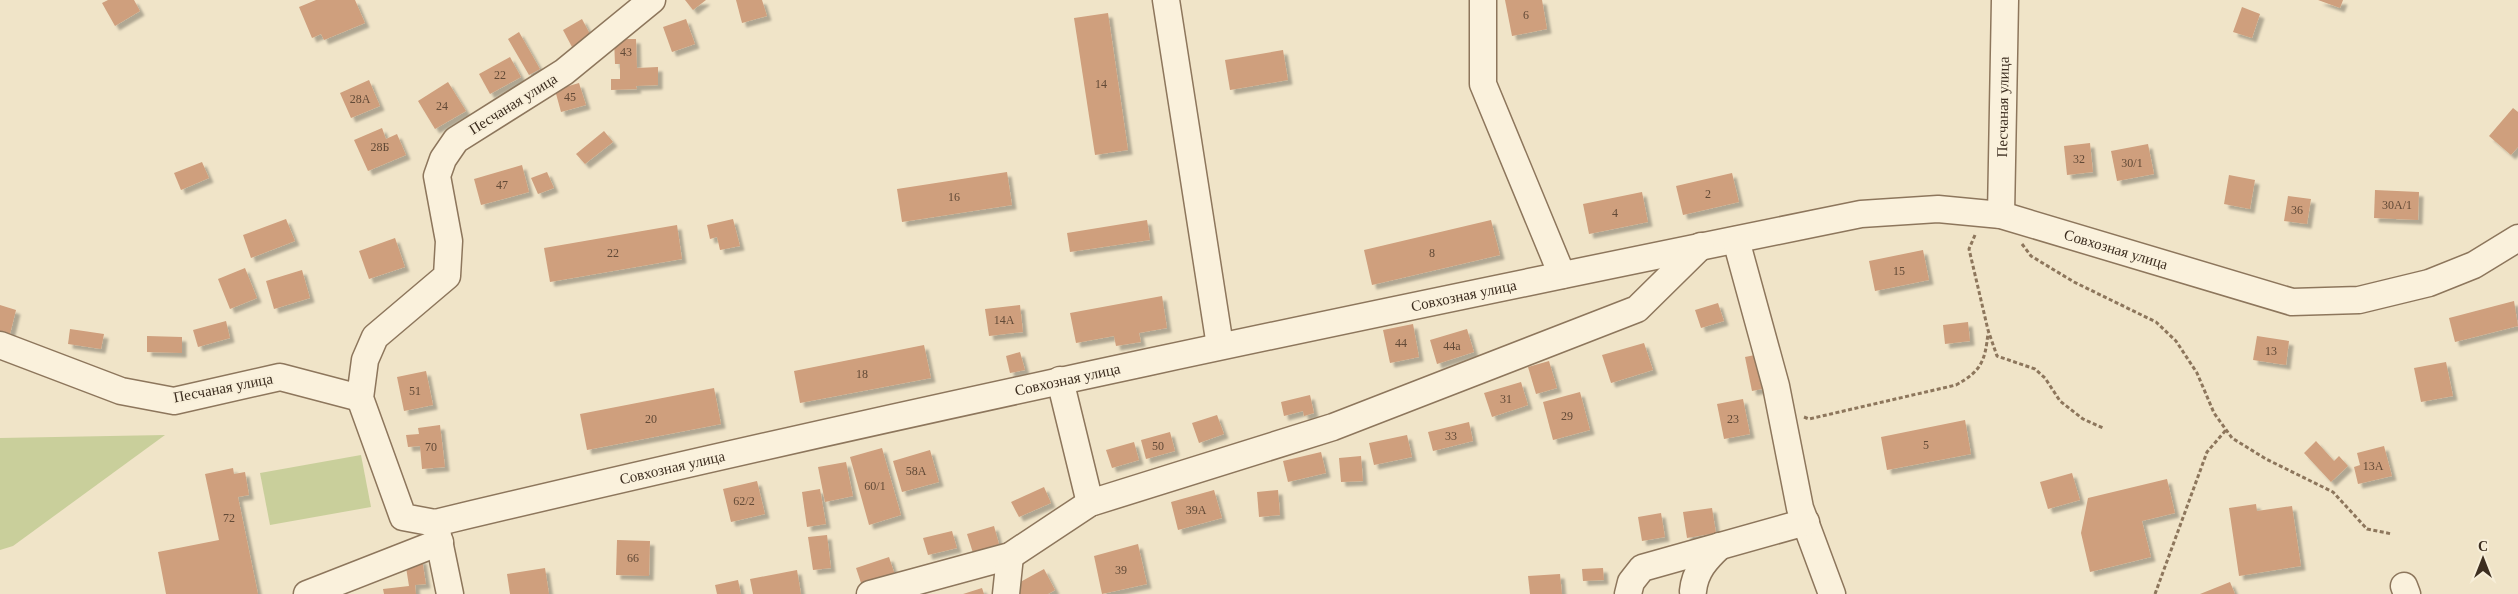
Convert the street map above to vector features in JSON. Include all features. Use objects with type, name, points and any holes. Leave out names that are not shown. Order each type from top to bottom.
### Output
[{"type":"street","name":"Песчаная улица","points":[[0,345],[121,391],[174,401],[280,377],[360,398],[364,360],[375,337],[447,276],[449,241],[437,176],[443,159],[456,140],[564,72],[652,0]]},
{"type":"street","points":[[1166,0],[1220,346]]},
{"type":"street","points":[[1483,0],[1483,84],[1562,275]]},
{"type":"street","name":"Песчаная улица","points":[[2001,215],[2005,0]]},
{"type":"street","name":"Совхозная улица","points":[[307,594],[437,532],[699,460],[1220,346],[1861,214],[1938,209],[2001,215],[2292,302],[2359,300],[2429,283],[2474,265],[2518,238]]},
{"type":"street","points":[[1736,240],[1781,412],[1800,508],[1832,594]]},
{"type":"street","points":[[870,594],[1010,556],[1090,503],[1333,427],[1637,309],[1702,246]]},
{"type":"street","points":[[1060,380],[1090,503]]},
{"type":"street","points":[[360,398],[403,517],[437,532],[450,594]]},
{"type":"street","points":[[1628,594],[1631,582],[1642,568],[1806,522]]},
{"type":"street","points":[[1693,591],[1694,580],[1705,560],[1720,546]]},
{"type":"street","points":[[1006,594],[1010,556]]},
{"type":"path","points":[[2001,215],[1976,232],[1969,250],[1988,330],[1997,356],[2035,369],[2045,378],[2060,401],[2083,419],[2103,428]]},
{"type":"path","points":[[2021,242],[2030,256],[2074,282],[2156,322],[2176,341],[2196,373],[2214,413],[2232,438],[2266,459],[2333,492],[2367,530],[2392,534]]},
{"type":"path","points":[[1781,412],[1809,419],[1956,385],[1976,373],[1986,351],[1988,330]]},
{"type":"path","points":[[2155,594],[2207,452],[2226,430]]},
{"type":"green space","points":[[165,435],[13,546],[0,550],[0,438]]},
{"type":"green space","points":[[361,455],[371,507],[270,525],[260,473]]},
{"type":"building","points":[[108,0],[134,0],[140,11],[115,26],[102,3]]},
{"type":"building","points":[[316,0],[355,0],[365,23],[324,40],[321,34],[312,38],[299,7]]},
{"type":"building","points":[[685,0],[706,0],[693,10]]},
{"type":"building","points":[[736,0],[762,0],[767,16],[742,23]]},
{"type":"building","points":[[1505,0],[1542,0],[1547,29],[1512,36]]},
{"type":"building","points":[[2318,0],[2343,0],[2340,8]]},
{"type":"building","points":[[2242,7],[2260,14],[2252,38],[2233,32]]},
{"type":"building","points":[[1108,13],[1128,150],[1095,155],[1074,18]]},
{"type":"building","points":[[582,19],[591,36],[572,47],[563,30]]},
{"type":"building","points":[[686,19],[695,44],[672,52],[663,27]]},
{"type":"building","points":[[519,32],[540,69],[529,75],[508,39]]},
{"type":"building","points":[[614,39],[636,39],[637,68],[658,67],[658,85],[636,86],[637,89],[611,90],[611,79],[620,79],[620,64],[615,64]]},
{"type":"building","points":[[1283,50],[1288,80],[1230,90],[1225,60]]},
{"type":"building","points":[[510,57],[521,77],[490,94],[479,74]]},
{"type":"building","points":[[369,80],[380,106],[351,118],[340,93]]},
{"type":"building","points":[[448,82],[466,111],[435,129],[418,101]]},
{"type":"building","points":[[579,83],[586,105],[561,112],[555,90]]},
{"type":"building","points":[[2513,108],[2518,112],[2518,147],[2511,155],[2489,136]]},
{"type":"building","points":[[382,128],[386,139],[397,134],[406,155],[368,171],[354,140]]},
{"type":"building","points":[[604,131],[613,142],[585,164],[576,154]]},
{"type":"building","points":[[2090,143],[2093,172],[2067,175],[2064,146]]},
{"type":"building","points":[[2148,144],[2154,174],[2117,181],[2111,151]]},
{"type":"building","points":[[202,162],[209,178],[181,190],[174,173]]},
{"type":"building","points":[[522,165],[529,192],[481,205],[474,179]]},
{"type":"building","points":[[547,172],[554,188],[538,194],[531,178]]},
{"type":"building","points":[[1007,172],[1012,205],[902,222],[897,189]]},
{"type":"building","points":[[1732,173],[1739,202],[1683,215],[1676,186]]},
{"type":"building","points":[[2229,175],[2255,180],[2250,209],[2224,204]]},
{"type":"building","points":[[2375,190],[2419,192],[2418,220],[2374,218]]},
{"type":"building","points":[[1642,192],[1648,222],[1589,234],[1583,204]]},
{"type":"building","points":[[2288,196],[2311,199],[2307,224],[2284,221]]},
{"type":"building","points":[[286,219],[295,241],[251,258],[243,235]]},
{"type":"building","points":[[733,219],[740,246],[720,250],[717,237],[710,239],[707,225]]},
{"type":"building","points":[[1147,220],[1150,240],[1070,252],[1067,233]]},
{"type":"building","points":[[1491,220],[1500,255],[1372,285],[1364,250]]},
{"type":"building","points":[[677,225],[682,259],[550,282],[544,248]]},
{"type":"building","points":[[395,238],[405,267],[369,279],[359,251]]},
{"type":"building","points":[[1923,250],[1929,280],[1875,291],[1869,261]]},
{"type":"building","points":[[245,268],[257,298],[230,309],[218,279]]},
{"type":"building","points":[[302,270],[310,298],[274,309],[266,281]]},
{"type":"building","points":[[1162,296],[1167,328],[1139,333],[1141,342],[1116,346],[1114,336],[1076,343],[1070,313]]},
{"type":"building","points":[[2514,301],[2518,326],[2455,342],[2449,318]]},
{"type":"building","points":[[1718,303],[1724,321],[1701,328],[1695,310]]},
{"type":"building","points":[[0,305],[16,310],[10,334],[0,331]]},
{"type":"building","points":[[1020,305],[1023,332],[989,336],[985,309]]},
{"type":"building","points":[[226,321],[230,338],[198,347],[193,330]]},
{"type":"building","points":[[1968,322],[1970,341],[1945,344],[1943,325]]},
{"type":"building","points":[[1413,324],[1419,357],[1390,363],[1383,330]]},
{"type":"building","points":[[70,329],[104,334],[101,349],[68,344]]},
{"type":"building","points":[[1467,329],[1474,352],[1437,364],[1430,340]]},
{"type":"building","points":[[147,336],[182,337],[182,353],[147,352]]},
{"type":"building","points":[[2257,336],[2289,341],[2286,365],[2253,360]]},
{"type":"building","points":[[1644,343],[1653,370],[1611,383],[1602,355]]},
{"type":"building","points":[[924,345],[931,378],[800,403],[794,371]]},
{"type":"building","points":[[1020,352],[1025,370],[1010,373],[1006,356]]},
{"type":"building","points":[[1755,355],[1762,389],[1752,391],[1745,357]]},
{"type":"building","points":[[1549,361],[1557,388],[1536,394],[1528,367]]},
{"type":"building","points":[[2446,362],[2453,396],[2421,402],[2414,368]]},
{"type":"building","points":[[426,371],[433,405],[404,411],[397,377]]},
{"type":"building","points":[[1521,382],[1528,405],[1492,417],[1484,393]]},
{"type":"building","points":[[714,388],[721,424],[587,450],[580,414]]},
{"type":"building","points":[[1580,392],[1590,430],[1553,440],[1543,402]]},
{"type":"building","points":[[1310,395],[1314,413],[1304,416],[1303,411],[1284,416],[1281,402]]},
{"type":"building","points":[[1743,399],[1750,434],[1724,439],[1717,404]]},
{"type":"building","points":[[1217,415],[1224,434],[1199,443],[1192,423]]},
{"type":"building","points":[[1965,420],[1971,454],[1887,470],[1881,437]]},
{"type":"building","points":[[1469,422],[1473,441],[1433,451],[1428,432]]},
{"type":"building","points":[[440,425],[445,467],[422,469],[420,446],[408,447],[406,435],[419,434],[418,428]]},
{"type":"building","points":[[1170,432],[1175,451],[1146,459],[1141,440]]},
{"type":"building","points":[[1407,435],[1412,457],[1374,465],[1369,443]]},
{"type":"building","points":[[2316,441],[2334,461],[2339,456],[2348,466],[2331,482],[2304,453]]},
{"type":"building","points":[[1134,442],[1139,460],[1112,468],[1106,450]]},
{"type":"building","points":[[2384,446],[2392,476],[2358,484],[2354,467],[2360,465],[2357,453]]},
{"type":"building","points":[[882,448],[901,515],[869,525],[850,457]]},
{"type":"building","points":[[930,450],[939,482],[902,492],[893,461]]},
{"type":"building","points":[[1321,452],[1326,473],[1288,482],[1283,461]]},
{"type":"building","points":[[1361,456],[1363,481],[1341,482],[1339,458]]},
{"type":"building","points":[[846,462],[853,496],[825,502],[818,467]]},
{"type":"building","points":[[233,468],[234,474],[245,472],[249,495],[238,497],[258,594],[166,594],[158,552],[219,540],[205,474]]},
{"type":"building","points":[[2072,473],[2080,500],[2048,509],[2040,482]]},
{"type":"building","points":[[2167,479],[2175,513],[2142,521],[2151,557],[2090,572],[2081,533],[2088,498]]},
{"type":"building","points":[[757,481],[765,514],[731,522],[723,489]]},
{"type":"building","points":[[1044,487],[1051,503],[1019,517],[1011,502]]},
{"type":"building","points":[[820,489],[826,524],[807,527],[802,492]]},
{"type":"building","points":[[1214,490],[1222,518],[1178,530],[1171,502]]},
{"type":"building","points":[[1278,490],[1280,515],[1259,517],[1257,492]]},
{"type":"building","points":[[2256,504],[2257,511],[2292,506],[2301,566],[2239,576],[2229,508]]},
{"type":"building","points":[[1712,508],[1716,533],[1687,538],[1683,512]]},
{"type":"building","points":[[1661,513],[1665,537],[1642,541],[1638,517]]},
{"type":"building","points":[[994,526],[999,544],[973,553],[967,534]]},
{"type":"building","points":[[952,531],[957,548],[928,555],[923,538]]},
{"type":"building","points":[[827,535],[831,568],[813,570],[808,537]]},
{"type":"building","points":[[617,540],[650,541],[649,576],[616,575]]},
{"type":"building","points":[[1138,544],[1147,584],[1102,594],[1094,556]]},
{"type":"building","points":[[889,557],[895,575],[862,586],[856,568]]},
{"type":"building","points":[[422,559],[426,584],[415,585],[416,594],[384,594],[383,589],[409,586],[405,561]]},
{"type":"building","points":[[545,568],[549,594],[510,594],[507,574]]},
{"type":"building","points":[[1603,568],[1604,580],[1583,581],[1582,569]]},
{"type":"building","points":[[1044,569],[1055,590],[1048,594],[1018,594],[1013,586]]},
{"type":"building","points":[[797,570],[801,594],[753,594],[750,579]]},
{"type":"building","points":[[1560,574],[1562,594],[1530,594],[1528,576]]},
{"type":"building","points":[[738,580],[741,594],[717,594],[715,585]]},
{"type":"building","points":[[2230,582],[2235,594],[2200,594]]},
{"type":"building","points":[[982,588],[984,594],[963,594]]}]
